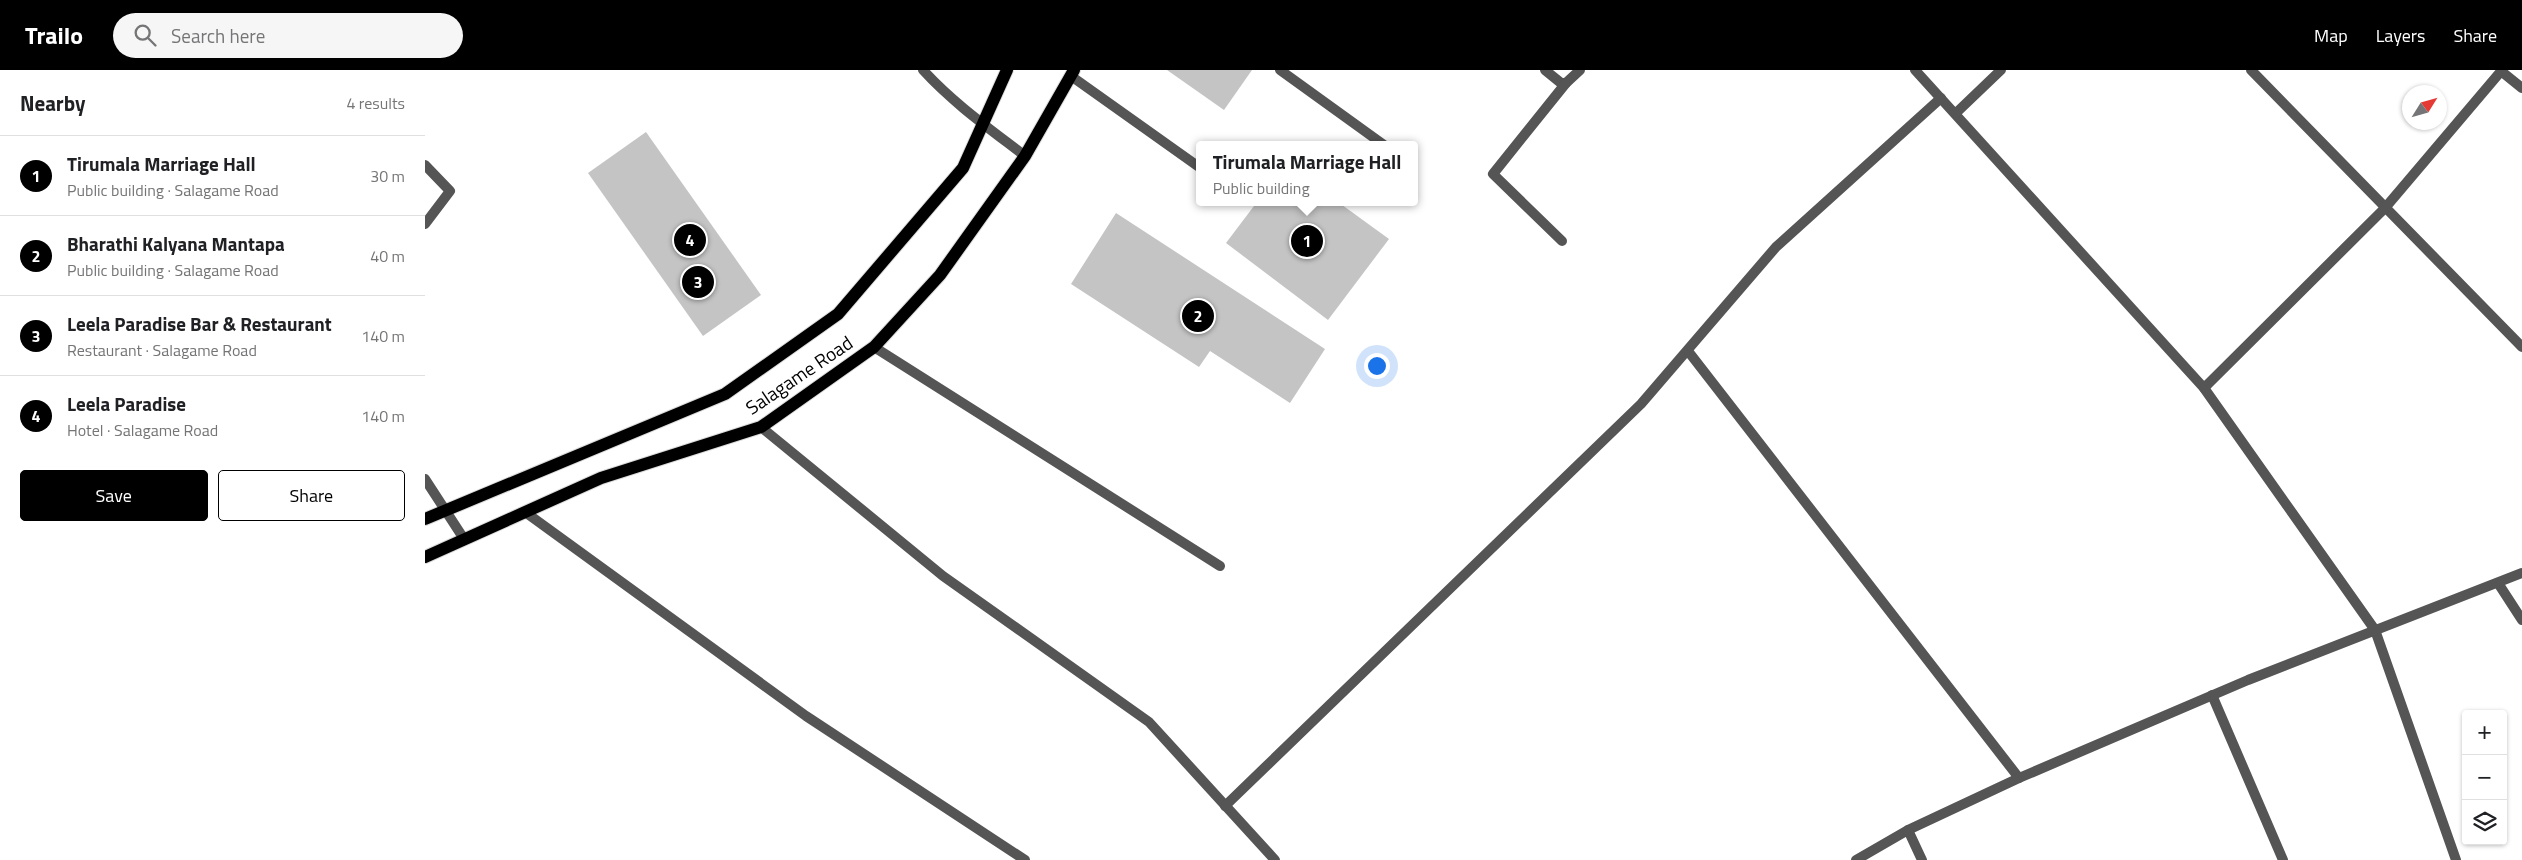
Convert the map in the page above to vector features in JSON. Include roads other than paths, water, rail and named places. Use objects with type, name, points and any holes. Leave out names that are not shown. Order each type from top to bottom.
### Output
[{"type":"main road","points":[[425,519],[725,394],[838,314],[963,168],[981,123],[1007,70]]},
{"type":"main road","name":"Salagame Road","points":[[425,557],[601,478],[761,427],[874,347],[940,275],[1025,156],[1073,73]]},
{"type":"street","points":[[923,70],[935,83],[981,123],[1025,156]]},
{"type":"street","points":[[1280,70],[1378,141]]},
{"type":"street","points":[[1545,70],[1557,80],[1566,83]]},
{"type":"street","points":[[1562,241],[1493,174],[1566,83],[1580,70]]},
{"type":"street","points":[[1915,70],[2204,388],[2375,630],[2456,860]]},
{"type":"street","points":[[1955,114],[2001,70]]},
{"type":"street","points":[[2251,70],[2522,347]]},
{"type":"street","points":[[2204,388],[2385,208],[2502,70],[2522,88]]},
{"type":"street","points":[[1073,73],[1196,165]]},
{"type":"street","points":[[1225,806],[1641,404],[1689,351],[1776,247],[1941,98]]},
{"type":"street","points":[[425,165],[450,191],[425,224]]},
{"type":"street","points":[[874,347],[1220,566]]},
{"type":"street","points":[[1689,351],[2019,778]]},
{"type":"street","points":[[761,427],[943,576],[1149,722],[1275,860]]},
{"type":"street","points":[[425,479],[464,539]]},
{"type":"street","points":[[525,512],[806,716],[1025,860]]},
{"type":"street","points":[[1855,860],[1908,830],[2019,778],[2212,695],[2522,573]]},
{"type":"street","points":[[2498,583],[2522,620]]},
{"type":"street","points":[[2212,695],[2283,860]]},
{"type":"street","points":[[1908,830],[1922,860]]},
{"type":"place","name":"Leela Paradise","points":[[690,240]]},
{"type":"place","name":"Tirumala Marriage Hall","points":[[1307,241]]},
{"type":"place","name":"Leela Paradise Bar & Restaurant","points":[[698,282]]},
{"type":"place","name":"Bharathi Kalyana Mantapa","points":[[1198,316]]}]
